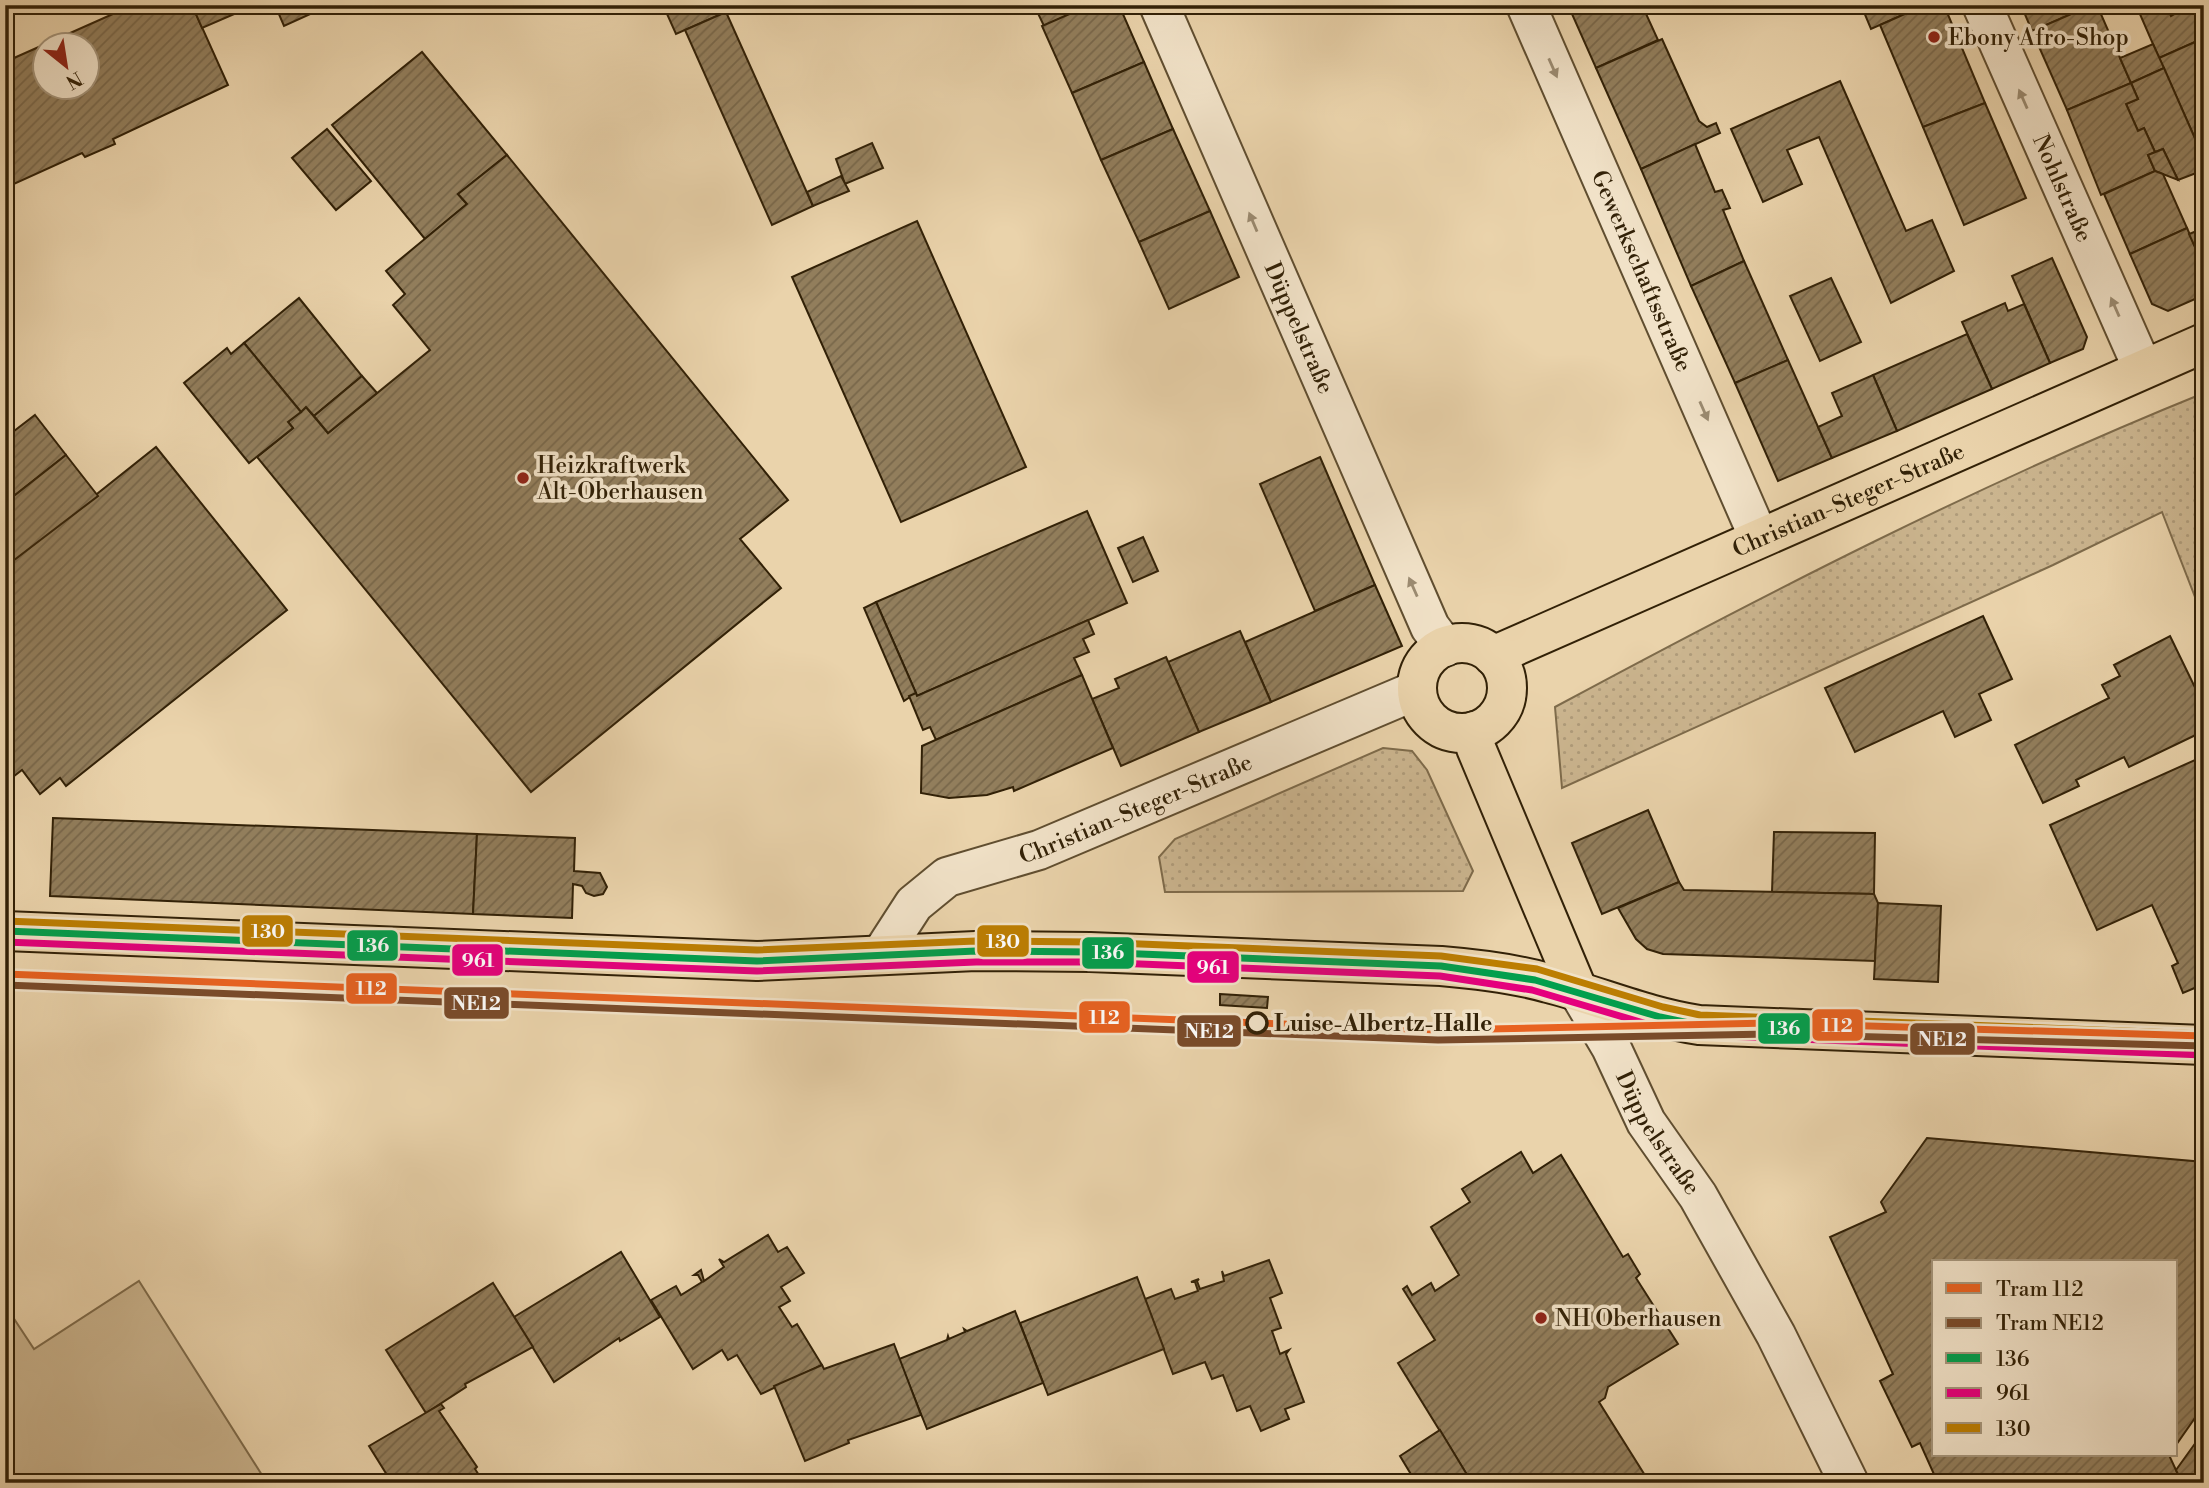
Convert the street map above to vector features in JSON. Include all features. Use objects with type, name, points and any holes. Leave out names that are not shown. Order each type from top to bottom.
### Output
[{"type":"main road","name":"Christian-Steger-Straße","points":[[1493,656],[2204,343]]},
{"type":"main road","points":[[1470,644],[1493,656],[1505,676],[1505,699],[1494,719],[1474,731],[1454,732],[1436,725],[1423,710],[1417,690],[1424,664],[1445,647],[1470,644]]},
{"type":"main road","name":"Düppelstraße","points":[[1474,731],[1476,748],[1578,991]]},
{"type":"main road","points":[[5,931],[757,961],[881,955],[1090,952],[1441,966],[1507,974],[1578,991],[1671,1021],[1735,1028],[2204,1045]]},
{"type":"street","name":"Düppelstraße","points":[[1159,5],[1430,627],[1445,647]]},
{"type":"street","name":"Gewerkschaftsstraße","points":[[1526,5],[1759,538]]},
{"type":"street","name":"Nohlstraße","points":[[1982,5],[2143,369]]},
{"type":"street","name":"Christian-Steger-Straße","points":[[881,955],[914,904],[947,877],[1039,850],[1417,690]]},
{"type":"street","name":"Düppelstraße","points":[[1578,991],[1611,1047],[1646,1122],[1698,1196],[1776,1335],[1849,1483]]},
{"type":"shaded area","points":[[2204,393],[2204,600],[2197,602],[2162,512],[2053,565],[1562,788],[1555,707],[1714,622],[1875,541],[2038,464]]},
{"type":"shaded area","points":[[1383,748],[1412,751],[1427,770],[1473,871],[1463,891],[1165,892],[1159,857],[1175,839]]},
{"type":"shaded area","points":[[139,1281],[267,1483],[5,1483],[5,1305],[34,1349]]},
{"type":"building","points":[[133,5],[192,5],[228,85],[113,139],[115,144],[85,157],[82,153],[5,188],[5,62],[32,50],[32,102],[102,102],[102,32],[72,32]]},
{"type":"building","points":[[209,5],[255,5],[202,28],[195,12]]},
{"type":"building","points":[[275,5],[330,5],[284,26]]},
{"type":"building","points":[[663,5],[723,5],[726,12],[676,34]]},
{"type":"building","points":[[1034,5],[1090,5],[1044,26]]},
{"type":"building","points":[[1090,5],[1119,5],[1144,62],[1072,93],[1042,26]]},
{"type":"building","points":[[1568,5],[1642,5],[1658,40],[1596,68]]},
{"type":"building","points":[[1861,5],[1925,5],[1871,29]]},
{"type":"building","points":[[1925,5],[1944,5],[1985,103],[1923,127],[1880,25]]},
{"type":"building","points":[[2021,5],[2092,5],[2032,31]]},
{"type":"building","points":[[2097,5],[2131,83],[2067,110],[2032,31]]},
{"type":"building","points":[[2136,5],[2166,5],[2171,16],[2190,5],[2204,5],[2204,38],[2159,58]]},
{"type":"building","points":[[726,12],[813,206],[772,225],[685,30]]},
{"type":"building","points":[[2204,38],[2204,151],[2201,152],[2159,58]]},
{"type":"building","points":[[1662,39],[1699,121],[1707,127],[1716,123],[1720,133],[1641,169],[1596,68]]},
{"type":"building","points":[[2153,44],[2164,68],[2131,83],[2120,58]]},
{"type":"building","points":[[422,52],[507,155],[458,194],[467,204],[425,239],[332,125]]},
{"type":"building","points":[[1144,62],[1173,129],[1101,160],[1072,93]]},
{"type":"building","points":[[2164,68],[2204,159],[2204,170],[2178,180],[2163,149],[2155,152],[2144,128],[2138,131],[2126,104],[2138,99],[2131,83]]},
{"type":"building","points":[[1840,81],[1906,231],[1932,220],[1954,271],[1891,303],[1819,137],[1787,150],[1802,184],[1763,202],[1731,129]]},
{"type":"building","points":[[2131,83],[2138,99],[2126,104],[2138,131],[2144,128],[2155,152],[2148,155],[2155,171],[2101,195],[2067,110]]},
{"type":"building","points":[[1985,103],[2026,198],[1964,225],[1923,127]]},
{"type":"building","points":[[327,129],[371,181],[336,210],[292,158]]},
{"type":"building","points":[[1173,129],[1210,211],[1139,242],[1101,160]]},
{"type":"building","points":[[872,143],[883,168],[845,184],[836,159]]},
{"type":"building","points":[[1695,144],[1715,192],[1722,190],[1730,208],[1723,210],[1744,261],[1691,286],[1641,169]]},
{"type":"building","points":[[2163,149],[2178,180],[2155,171],[2148,155]]},
{"type":"building","name":"Heizkraftwerk Alt-Oberhausen","points":[[507,155],[788,500],[740,539],[781,588],[531,792],[257,457],[293,428],[288,422],[306,407],[328,433],[430,350],[393,305],[405,294],[386,271],[467,204],[458,194]]},
{"type":"building","points":[[2155,171],[2163,174],[2187,228],[2130,254],[2104,194]]},
{"type":"building","points":[[841,176],[849,191],[813,206],[807,192]]},
{"type":"building","points":[[1210,211],[1239,277],[1169,309],[1139,242]]},
{"type":"building","points":[[917,221],[1026,467],[901,522],[792,277]]},
{"type":"building","points":[[2187,228],[2204,267],[2204,295],[2168,311],[2152,304],[2130,254]]},
{"type":"building","points":[[2204,228],[2204,267],[2189,234]]},
{"type":"building","points":[[2052,258],[2087,337],[2083,349],[2050,363],[2012,276]]},
{"type":"building","points":[[1744,261],[1788,360],[1735,383],[1691,286]]},
{"type":"building","points":[[1831,278],[1861,342],[1820,361],[1790,296]]},
{"type":"building","points":[[299,298],[362,376],[314,416],[306,407],[301,412],[244,343]]},
{"type":"building","points":[[2005,303],[2008,311],[2024,304],[2050,363],[1992,389],[1962,322]]},
{"type":"building","points":[[1967,334],[1992,389],[1897,431],[1873,375]]},
{"type":"building","points":[[244,343],[301,412],[288,422],[293,428],[249,463],[184,383],[227,348],[231,354]]},
{"type":"building","points":[[1788,360],[1832,458],[1778,481],[1735,383]]},
{"type":"building","points":[[1873,375],[1897,431],[1832,458],[1818,427],[1842,416],[1832,393]]},
{"type":"building","points":[[362,376],[377,393],[328,433],[314,416]]},
{"type":"building","points":[[35,415],[66,455],[5,503],[5,438]]},
{"type":"building","points":[[156,447],[287,610],[66,786],[60,778],[40,794],[22,770],[5,783],[5,567]]},
{"type":"building","points":[[66,455],[98,496],[5,567],[5,503]]},
{"type":"building","points":[[1320,457],[1375,585],[1315,611],[1260,484]]},
{"type":"building","points":[[1087,511],[1127,603],[917,696],[876,602]]},
{"type":"building","points":[[1143,537],[1158,571],[1133,582],[1118,548]]},
{"type":"building","points":[[1375,585],[1402,646],[1271,702],[1245,642]]},
{"type":"building","points":[[876,602],[916,693],[904,701],[864,608]]},
{"type":"building","points":[[1983,616],[2012,679],[1979,694],[1991,720],[1955,737],[1943,711],[1855,752],[1825,688]]},
{"type":"building","points":[[1088,620],[1094,634],[1083,639],[1089,652],[1074,658],[1082,675],[936,740],[930,727],[923,730],[909,696],[916,693],[917,696]]},
{"type":"building","points":[[1240,631],[1271,702],[1199,732],[1168,662]]},
{"type":"building","points":[[2170,636],[2204,706],[2204,731],[2129,767],[2124,757],[2076,780],[2079,786],[2043,803],[2015,745],[2109,698],[2102,685],[2120,676],[2114,665]]},
{"type":"building","points":[[1166,657],[1199,732],[1121,766],[1092,699],[1119,688],[1115,679]]},
{"type":"building","points":[[1082,675],[1113,748],[1014,791],[1013,787],[987,795],[949,798],[921,793],[922,746]]},
{"type":"building","points":[[2204,756],[2204,984],[2183,993],[2172,966],[2178,963],[2152,905],[2097,930],[2050,825]]},
{"type":"building","points":[[1648,810],[1679,882],[1602,914],[1572,843]]},
{"type":"building","points":[[53,818],[477,834],[473,914],[50,896]]},
{"type":"building","points":[[1774,832],[1875,833],[1874,894],[1772,892]]},
{"type":"building","points":[[477,834],[575,838],[574,871],[600,873],[607,887],[603,894],[594,896],[586,893],[582,886],[573,884],[572,918],[473,914]]},
{"type":"building","points":[[1679,882],[1684,890],[1874,894],[1878,903],[1875,961],[1663,954],[1647,949],[1636,939],[1618,908]]},
{"type":"building","points":[[1878,903],[1941,906],[1938,982],[1874,979]]},
{"type":"building","points":[[1220,994],[1268,997],[1267,1008],[1220,1005]]},
{"type":"building","points":[[1927,1138],[2204,1162],[2204,1405],[2178,1442],[2178,1260],[1932,1260],[1932,1456],[2169,1456],[2182,1483],[1937,1481],[1920,1443],[1912,1447],[1880,1381],[1893,1374],[1830,1237],[1886,1212],[1881,1202]]},
{"type":"building","name":"NH Oberhausen","points":[[1521,1152],[1533,1173],[1561,1155],[1623,1257],[1628,1254],[1640,1274],[1636,1278],[1678,1344],[1608,1387],[1605,1398],[1599,1402],[1646,1477],[1636,1483],[1472,1483],[1398,1363],[1435,1340],[1403,1289],[1407,1286],[1412,1295],[1431,1283],[1435,1291],[1459,1275],[1431,1227],[1470,1202],[1462,1189]]},
{"type":"building","points":[[768,1235],[778,1252],[787,1247],[804,1273],[781,1287],[790,1301],[779,1307],[792,1327],[797,1324],[822,1365],[761,1394],[737,1355],[728,1360],[722,1350],[693,1369],[651,1300],[676,1286],[681,1295],[702,1282],[698,1275],[694,1275],[701,1270],[704,1281],[724,1267],[719,1259],[724,1262]]},
{"type":"building","points":[[621,1252],[660,1317],[620,1341],[619,1338],[554,1382],[514,1317]]},
{"type":"building","points":[[1269,1260],[1282,1293],[1270,1298],[1281,1328],[1272,1331],[1280,1354],[1289,1350],[1286,1354],[1304,1402],[1285,1409],[1289,1419],[1261,1431],[1250,1406],[1237,1411],[1223,1375],[1212,1379],[1205,1362],[1173,1374],[1145,1299],[1171,1289],[1175,1299],[1198,1291],[1195,1282],[1191,1282],[1199,1279],[1197,1281],[1200,1289],[1224,1281],[1222,1271],[1224,1276]]},
{"type":"building","points":[[1137,1277],[1164,1349],[1048,1395],[1020,1323]]},
{"type":"building","points":[[493,1283],[533,1347],[465,1384],[466,1387],[426,1413],[386,1350]]},
{"type":"building","points":[[1015,1311],[1043,1383],[927,1429],[899,1359],[947,1340],[948,1336],[949,1339],[965,1332],[964,1329],[967,1331]]},
{"type":"building","points":[[894,1344],[921,1415],[848,1440],[849,1443],[805,1461],[774,1386],[822,1365],[824,1369]]},
{"type":"building","points":[[441,1404],[444,1408],[439,1411],[477,1467],[475,1469],[484,1483],[392,1483],[369,1446]]},
{"type":"building","points":[[1440,1430],[1472,1483],[1402,1483],[1412,1476],[1400,1456]]},
{"type":"building","points":[[2204,1431],[2204,1483],[2182,1483],[2176,1470]]},
{"type":"tram line","name":"112","points":[[5,974],[1438,1030],[1770,1023],[2204,1036]]},
{"type":"tram line","name":"NE12","points":[[5,985],[1438,1040],[1770,1034],[2204,1046]]},
{"type":"transit line","name":"130","points":[[5,921],[757,950],[976,941],[1090,942],[1441,956],[1537,969],[1663,1007],[1700,1015],[2204,1034]]},
{"type":"transit line","name":"136","points":[[5,931],[757,961],[976,951],[1090,952],[1441,966],[1535,980],[1660,1017],[1699,1025],[2204,1045]]},
{"type":"transit line","name":"961","points":[[5,942],[757,971],[976,962],[1090,962],[1440,976],[1532,990],[1657,1027],[1699,1035],[2204,1055]]},
{"type":"place","name":"Ebony Afro-Shop","points":[[1934,37]]},
{"type":"place","name":"Heizkraftwerk Alt-Oberhausen","points":[[523,478]]},
{"type":"place","name":"Luise-Albertz-Halle","points":[[1257,1023]]},
{"type":"place","name":"NH Oberhausen","points":[[1541,1318]]}]
